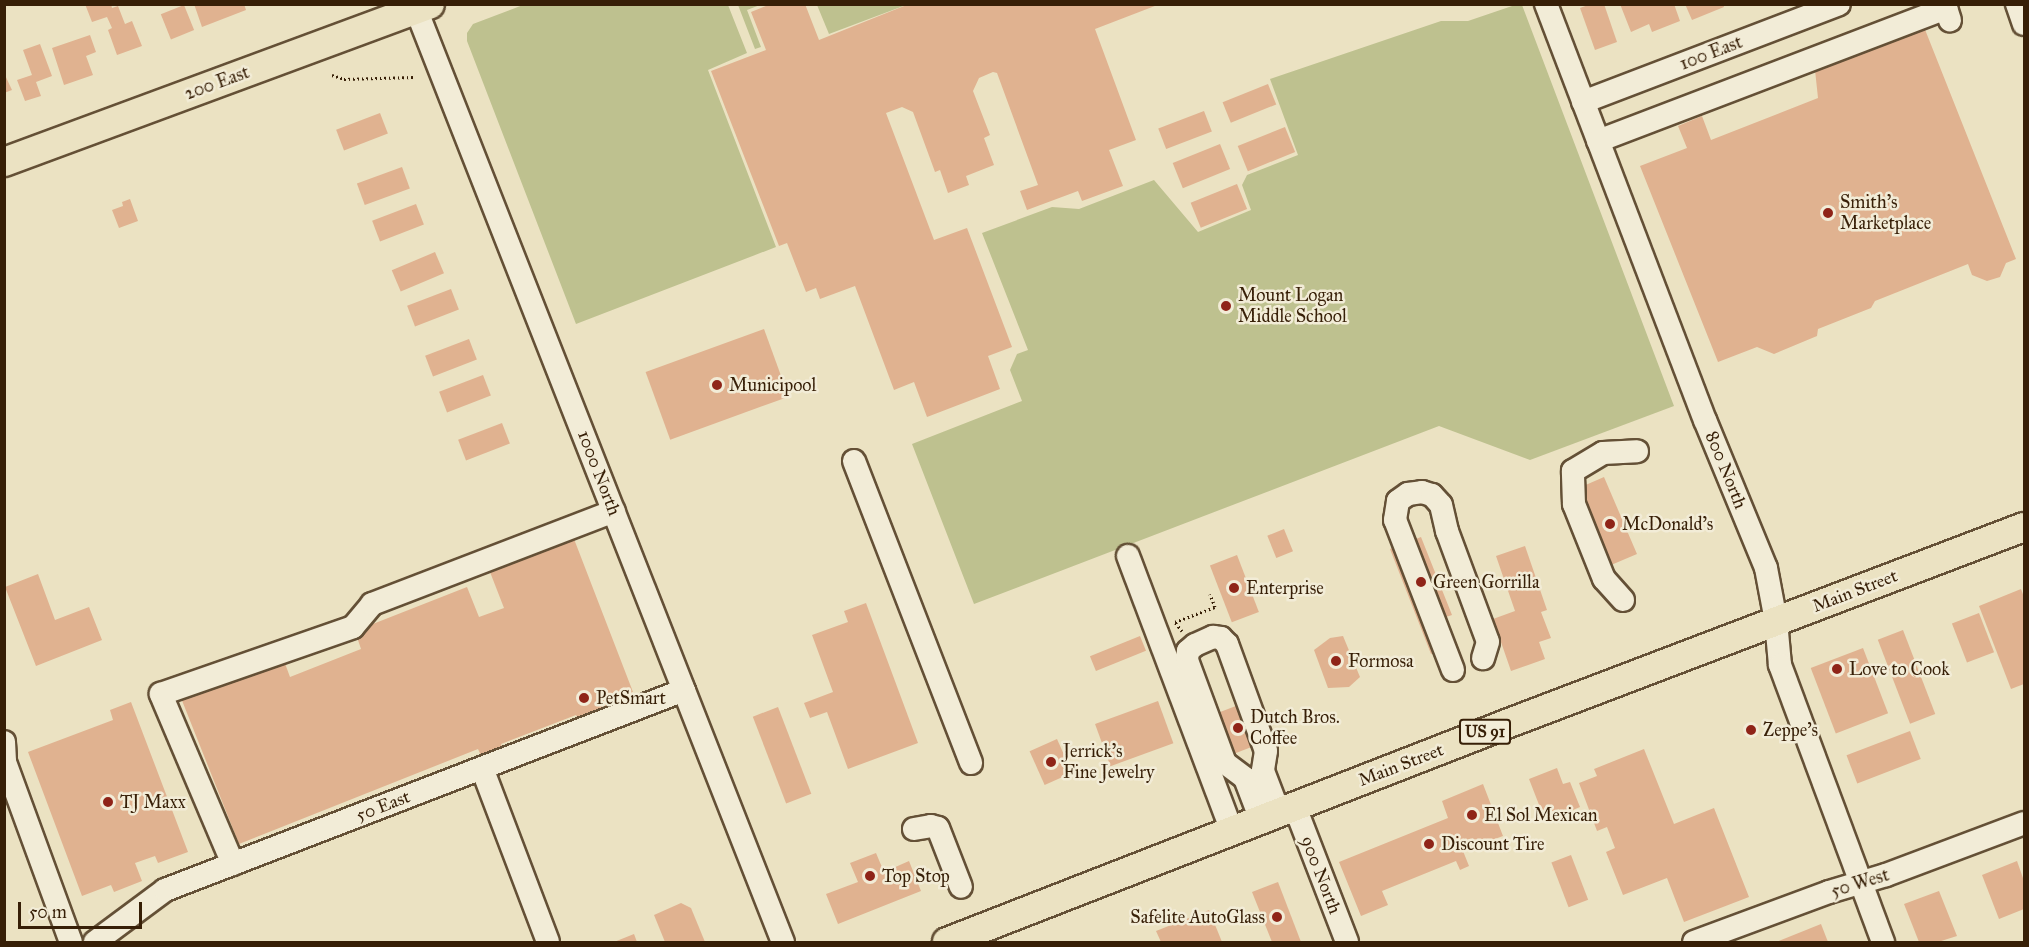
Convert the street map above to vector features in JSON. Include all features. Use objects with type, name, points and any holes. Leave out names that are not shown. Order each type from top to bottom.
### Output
[{"type":"main road","name":"200 East","points":[[4,162],[420,6]]},
{"type":"main road","name":"Main Street","points":[[947,942],[977,937],[1232,831],[2025,526]]},
{"type":"street","name":"800 North","points":[[1546,4],[1705,420],[1766,568],[1776,621],[1780,665],[1883,942]]},
{"type":"street","name":"100 East","points":[[1583,102],[1839,4]]},
{"type":"street","points":[[2017,4],[2025,24]]},
{"type":"street","name":"1000 North","points":[[420,6],[783,942]]},
{"type":"street","points":[[1598,141],[1946,8],[1950,20]]},
{"type":"street","points":[[1623,600],[1604,579],[1574,504],[1573,471],[1603,453],[1637,451]]},
{"type":"street","points":[[854,461],[971,763]]},
{"type":"street","points":[[1453,670],[1395,520],[1398,501],[1408,494],[1422,492],[1432,495],[1441,505],[1447,531],[1488,642],[1484,658]]},
{"type":"street","points":[[233,864],[161,694],[353,627],[372,604],[614,511]]},
{"type":"street","points":[[1128,556],[1232,831]]},
{"type":"street","points":[[1213,637],[1221,638],[1227,644],[1266,751],[1263,771],[1278,813],[1245,778],[1225,763],[1187,660],[1188,651],[1213,637]]},
{"type":"street","name":"50 East","points":[[95,942],[165,890],[684,690]]},
{"type":"street","points":[[4,742],[5,762],[70,942]]},
{"type":"street","points":[[482,768],[548,942]]},
{"type":"street","name":"900 North","points":[[1278,813],[1347,942]]},
{"type":"street","name":"50 West","points":[[1694,942],[2025,823]]},
{"type":"street","points":[[914,829],[931,826],[938,828],[961,887]]},
{"type":"path","points":[[332,75],[344,79],[414,77]]},
{"type":"path","points":[[1182,631],[1175,622],[1215,607],[1210,594]]},
{"type":"green space","points":[[523,5],[728,5],[747,53],[708,70],[776,247],[576,324],[467,41],[467,33],[473,24]]},
{"type":"green space","points":[[738,5],[760,5],[747,10],[761,47],[755,49]]},
{"type":"green space","points":[[817,5],[906,5],[829,34]]},
{"type":"green space","points":[[1515,5],[1522,5],[1674,406],[1530,460],[1439,426],[974,604],[912,444],[1022,401],[1010,370],[1017,354],[1028,350],[982,233],[1052,207],[1079,209],[1154,180],[1198,232],[1251,210],[1242,185],[1247,175],[1298,155],[1270,79],[1441,21],[1468,21]]},
{"type":"building","points":[[85,4],[111,4],[112,8],[118,6],[125,24],[132,21],[142,46],[117,55],[108,30],[112,28],[107,17],[92,22]]},
{"type":"building","points":[[194,4],[244,4],[246,10],[202,27]]},
{"type":"building","points":[[771,4],[805,4],[819,40],[909,4],[1160,4],[1095,29],[1136,140],[1109,150],[1123,186],[1082,201],[1078,191],[1027,210],[1020,191],[1038,185],[997,73],[993,72],[979,78],[973,91],[990,135],[984,138],[994,165],[966,176],[969,185],[948,193],[940,170],[935,172],[913,112],[902,107],[886,113],[934,240],[967,228],[1012,347],[988,356],[1000,389],[927,417],[914,382],[894,390],[855,286],[820,299],[816,288],[806,292],[787,243],[779,246],[711,71],[766,50],[751,12]]},
{"type":"building","points":[[1591,4],[1604,4],[1617,42],[1595,50],[1580,8]]},
{"type":"building","points":[[1620,4],[1674,4],[1680,21],[1652,32],[1649,24],[1631,32]]},
{"type":"building","points":[[1685,4],[1723,4],[1724,7],[1692,20]]},
{"type":"building","points":[[184,5],[194,30],[171,39],[161,14]]},
{"type":"building","name":"Smith's Marketplace","points":[[1924,27],[2016,259],[2006,263],[2000,277],[1987,281],[1972,275],[1968,264],[1875,301],[1871,308],[1818,329],[1817,336],[1774,354],[1757,347],[1718,362],[1640,166],[1687,148],[1678,126],[1702,116],[1711,140],[1818,98],[1815,70]]},
{"type":"building","points":[[90,35],[96,52],[86,56],[93,75],[64,85],[52,48]]},
{"type":"building","points":[[40,44],[52,76],[36,82],[41,96],[25,101],[17,80],[32,75],[23,50]]},
{"type":"building","points":[[4,73],[12,90],[4,93]]},
{"type":"building","points":[[1268,84],[1276,104],[1231,123],[1223,102]]},
{"type":"building","points":[[1204,111],[1212,132],[1166,149],[1158,129]]},
{"type":"building","points":[[380,113],[388,134],[344,150],[336,130]]},
{"type":"building","points":[[1285,127],[1295,152],[1248,171],[1238,146]]},
{"type":"building","points":[[1220,144],[1230,169],[1183,188],[1173,163]]},
{"type":"building","points":[[402,167],[410,189],[365,205],[357,183]]},
{"type":"building","points":[[1237,184],[1247,209],[1201,228],[1191,203]]},
{"type":"building","points":[[130,199],[138,221],[119,228],[112,210],[123,206],[122,202]]},
{"type":"building","points":[[416,204],[424,225],[380,241],[372,221]]},
{"type":"building","points":[[435,252],[444,273],[401,292],[392,270]]},
{"type":"building","points":[[451,289],[459,310],[415,326],[407,306]]},
{"type":"building","name":"Municipool","points":[[764,329],[789,397],[670,440],[646,372]]},
{"type":"building","points":[[469,339],[477,360],[433,376],[425,356]]},
{"type":"building","points":[[483,375],[491,396],[447,412],[439,392]]},
{"type":"building","points":[[502,423],[510,444],[466,460],[458,440]]},
{"type":"building","points":[[1604,477],[1637,554],[1604,568],[1588,531],[1597,527],[1581,487]]},
{"type":"building","points":[[1284,529],[1293,551],[1276,558],[1267,536]]},
{"type":"building","name":"Green Gorrilla","points":[[1421,537],[1452,615],[1446,617],[1456,645],[1431,654],[1390,549]]},
{"type":"building","points":[[574,539],[633,692],[611,700],[614,707],[579,721],[576,715],[501,744],[504,752],[483,760],[478,749],[239,844],[181,698],[283,658],[290,677],[361,649],[355,631],[467,587],[479,617],[504,608],[490,572]]},
{"type":"building","points":[[1525,546],[1547,610],[1541,612],[1551,638],[1539,642],[1545,659],[1511,671],[1493,619],[1515,611],[1496,556]]},
{"type":"building","name":"Enterprise","points":[[1237,555],[1259,612],[1232,622],[1210,565]]},
{"type":"building","points":[[38,574],[55,620],[89,607],[102,640],[36,666],[5,587]]},
{"type":"building","points":[[2021,589],[2024,597],[2024,684],[2011,689],[1979,606]]},
{"type":"building","points":[[866,603],[918,743],[848,769],[827,712],[810,718],[804,703],[833,692],[812,635],[848,622],[844,611]]},
{"type":"building","points":[[1979,613],[1994,652],[1967,663],[1952,623]]},
{"type":"building","points":[[1903,630],[1935,714],[1910,724],[1878,640]]},
{"type":"building","points":[[1140,636],[1146,651],[1096,671],[1090,656]]},
{"type":"building","points":[[1343,636],[1360,677],[1349,687],[1328,688],[1314,650],[1330,638]]},
{"type":"building","points":[[1863,648],[1888,713],[1836,733],[1811,668]]},
{"type":"building","points":[[1158,701],[1173,743],[1110,766],[1095,724]]},
{"type":"building","name":"TJ Maxx","points":[[131,702],[188,852],[158,863],[155,856],[135,863],[142,881],[114,892],[111,885],[82,896],[28,752],[113,720],[110,710]]},
{"type":"building","name":"Dutch Bros. Coffee","points":[[1241,704],[1257,745],[1235,753],[1220,712]]},
{"type":"building","points":[[778,707],[811,794],[786,803],[753,717]]},
{"type":"building","points":[[1910,731],[1921,759],[1857,783],[1847,755]]},
{"type":"building","name":"Jerrick's Fine Jewelry","points":[[1057,739],[1072,773],[1045,785],[1030,751]]},
{"type":"building","points":[[1644,749],[1674,824],[1714,808],[1749,897],[1684,922],[1667,878],[1623,895],[1606,852],[1615,848],[1607,827],[1597,831],[1579,783],[1597,776],[1594,769]]},
{"type":"building","points":[[1557,768],[1563,784],[1570,782],[1580,807],[1561,815],[1559,809],[1543,815],[1529,779]]},
{"type":"building","points":[[1483,784],[1503,836],[1481,844],[1479,840],[1473,842],[1475,847],[1463,851],[1469,866],[1460,870],[1456,861],[1382,891],[1388,905],[1361,916],[1339,862],[1448,818],[1442,801]]},
{"type":"building","points":[[876,853],[884,872],[909,861],[921,891],[838,924],[826,894],[858,882],[850,863]]},
{"type":"building","points":[[1571,855],[1588,900],[1569,907],[1551,863]]},
{"type":"building","points":[[2017,861],[2024,881],[2024,909],[1999,919],[1982,875]]},
{"type":"building","name":"Safelite AutoGlass","points":[[1278,882],[1301,942],[1272,942],[1252,892]]},
{"type":"building","points":[[1939,891],[1957,936],[1938,942],[1919,942],[1904,904]]},
{"type":"building","points":[[681,903],[691,908],[705,942],[665,942],[654,915]]},
{"type":"building","points":[[1209,910],[1222,942],[1161,942],[1156,931]]},
{"type":"building","points":[[1821,924],[1828,942],[1776,942]]},
{"type":"building","points":[[634,934],[637,942],[614,942]]},
{"type":"place","name":"Smith's Marketplace","points":[[1828,213]]},
{"type":"place","name":"Mount Logan Middle School","points":[[1226,306]]},
{"type":"place","name":"Municipool","points":[[717,385]]},
{"type":"place","name":"McDonald's","points":[[1610,524]]},
{"type":"place","name":"Green Gorrilla","points":[[1421,582]]},
{"type":"place","name":"Enterprise","points":[[1234,588]]},
{"type":"place","name":"Formosa","points":[[1336,661]]},
{"type":"place","name":"Love to Cook","points":[[1837,669]]},
{"type":"place","name":"PetSmart","points":[[584,698]]},
{"type":"place","name":"Dutch Bros. Coffee","points":[[1238,728]]},
{"type":"place","name":"Zeppe's","points":[[1751,730]]},
{"type":"place","name":"Jerrick's Fine Jewelry","points":[[1051,762]]},
{"type":"place","name":"TJ Maxx","points":[[108,802]]},
{"type":"place","name":"El Sol Mexican","points":[[1472,815]]},
{"type":"place","name":"Discount Tire","points":[[1429,844]]},
{"type":"place","name":"Top Stop","points":[[870,876]]},
{"type":"place","name":"Safelite AutoGlass","points":[[1277,917]]}]
